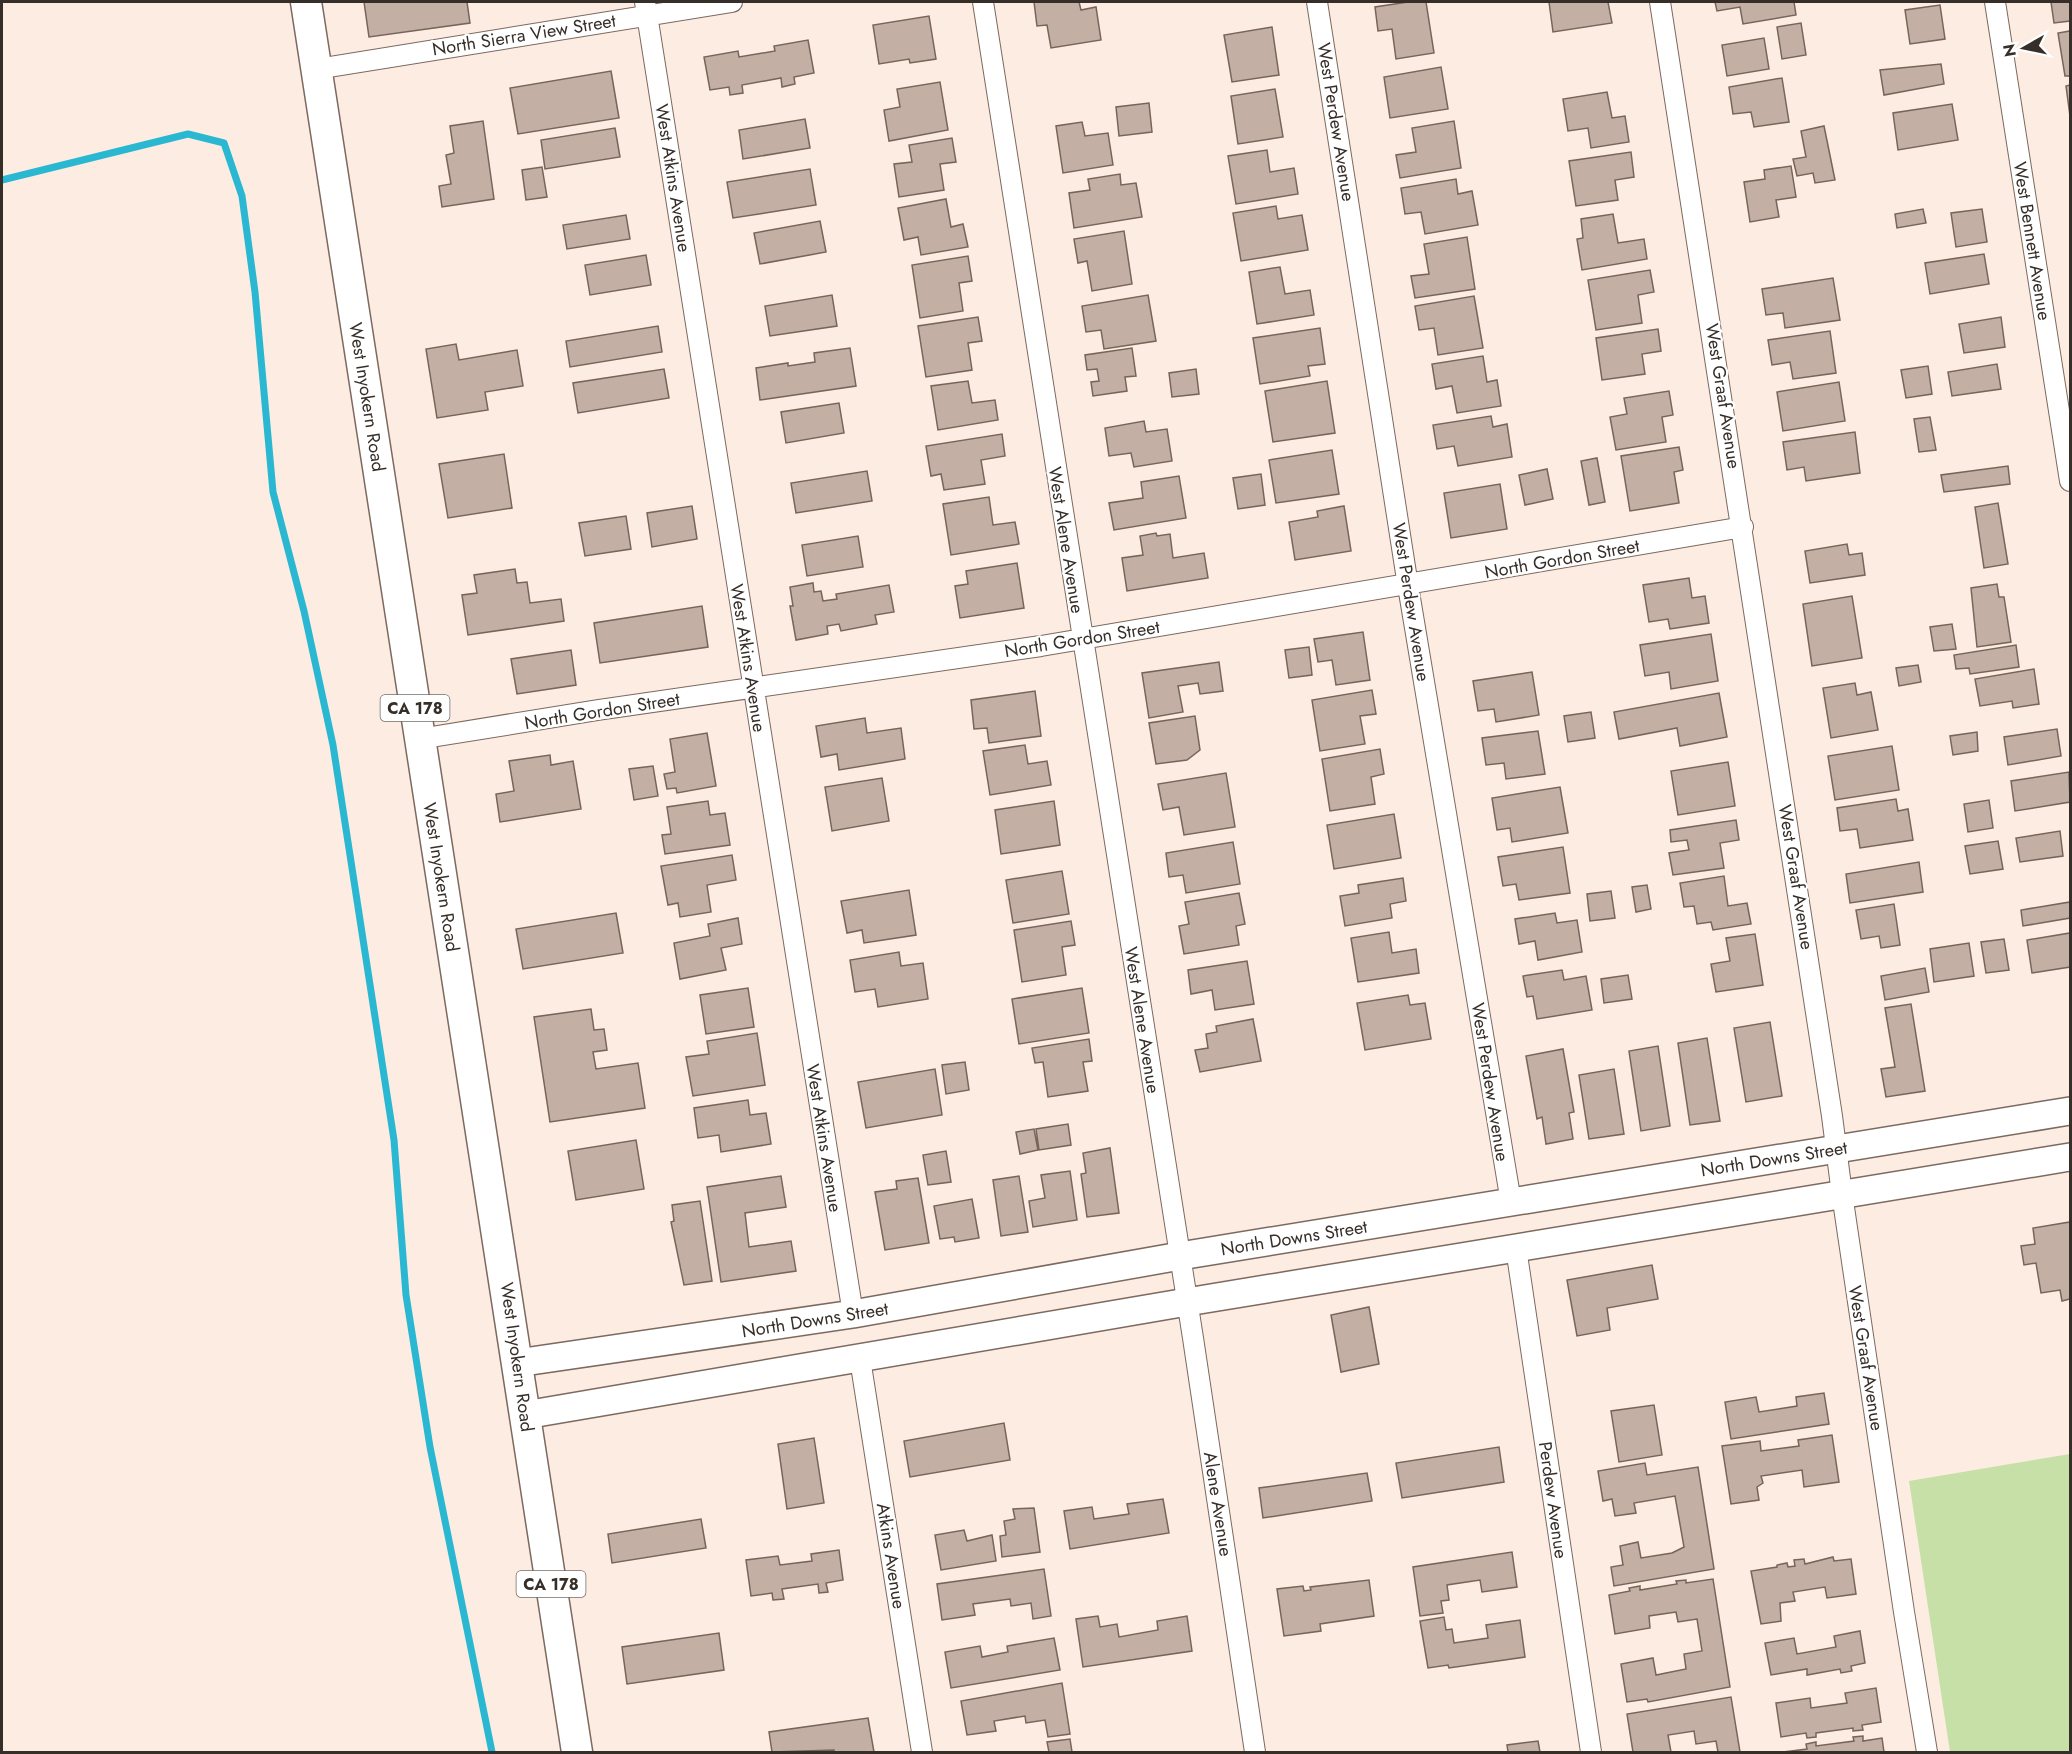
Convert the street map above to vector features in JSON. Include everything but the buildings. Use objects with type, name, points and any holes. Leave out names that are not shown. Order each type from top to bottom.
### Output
[{"type":"main road","name":"West Inyokern Road","points":[[306,2],[577,1752]]},
{"type":"street","name":"North Sierra View Street","points":[[316,69],[646,8],[732,2]]},
{"type":"street","name":"West Alene Avenue","points":[[982,2],[1180,1256]]},
{"type":"street","name":"West Perdew Avenue","points":[[1317,2],[1408,586],[1511,1202]]},
{"type":"street","name":"West Graaf Avenue","points":[[1660,2],[1743,527],[1927,1752]]},
{"type":"street","name":"West Bennett Avenue","points":[[1995,2],[2070,481]]},
{"type":"street","name":"West Atkins Avenue","points":[[646,8],[853,1314]]},
{"type":"street","name":"North Gordon Street","points":[[419,740],[598,710],[1081,639],[1408,586],[1743,527]]},
{"type":"street","name":"North Downs Street","points":[[518,1363],[853,1314],[1180,1256],[2070,1111]]},
{"type":"street","points":[[525,1415],[1187,1302],[2070,1157]]},
{"type":"street","name":"Perdew Avenue","points":[[1516,1248],[1591,1752]]},
{"type":"street","name":"Alene Avenue","points":[[1180,1256],[1255,1752]]},
{"type":"street","name":"Atkins Avenue","points":[[860,1359],[922,1752]]},
{"type":"green space","points":[[2070,1454],[2070,1752],[1950,1752],[1909,1481]]},
{"type":"waterway","points":[[2,180],[188,134],[224,143],[242,196],[255,292],[273,492],[304,611],[333,745],[394,1140],[406,1295],[430,1447],[492,1752]]}]
